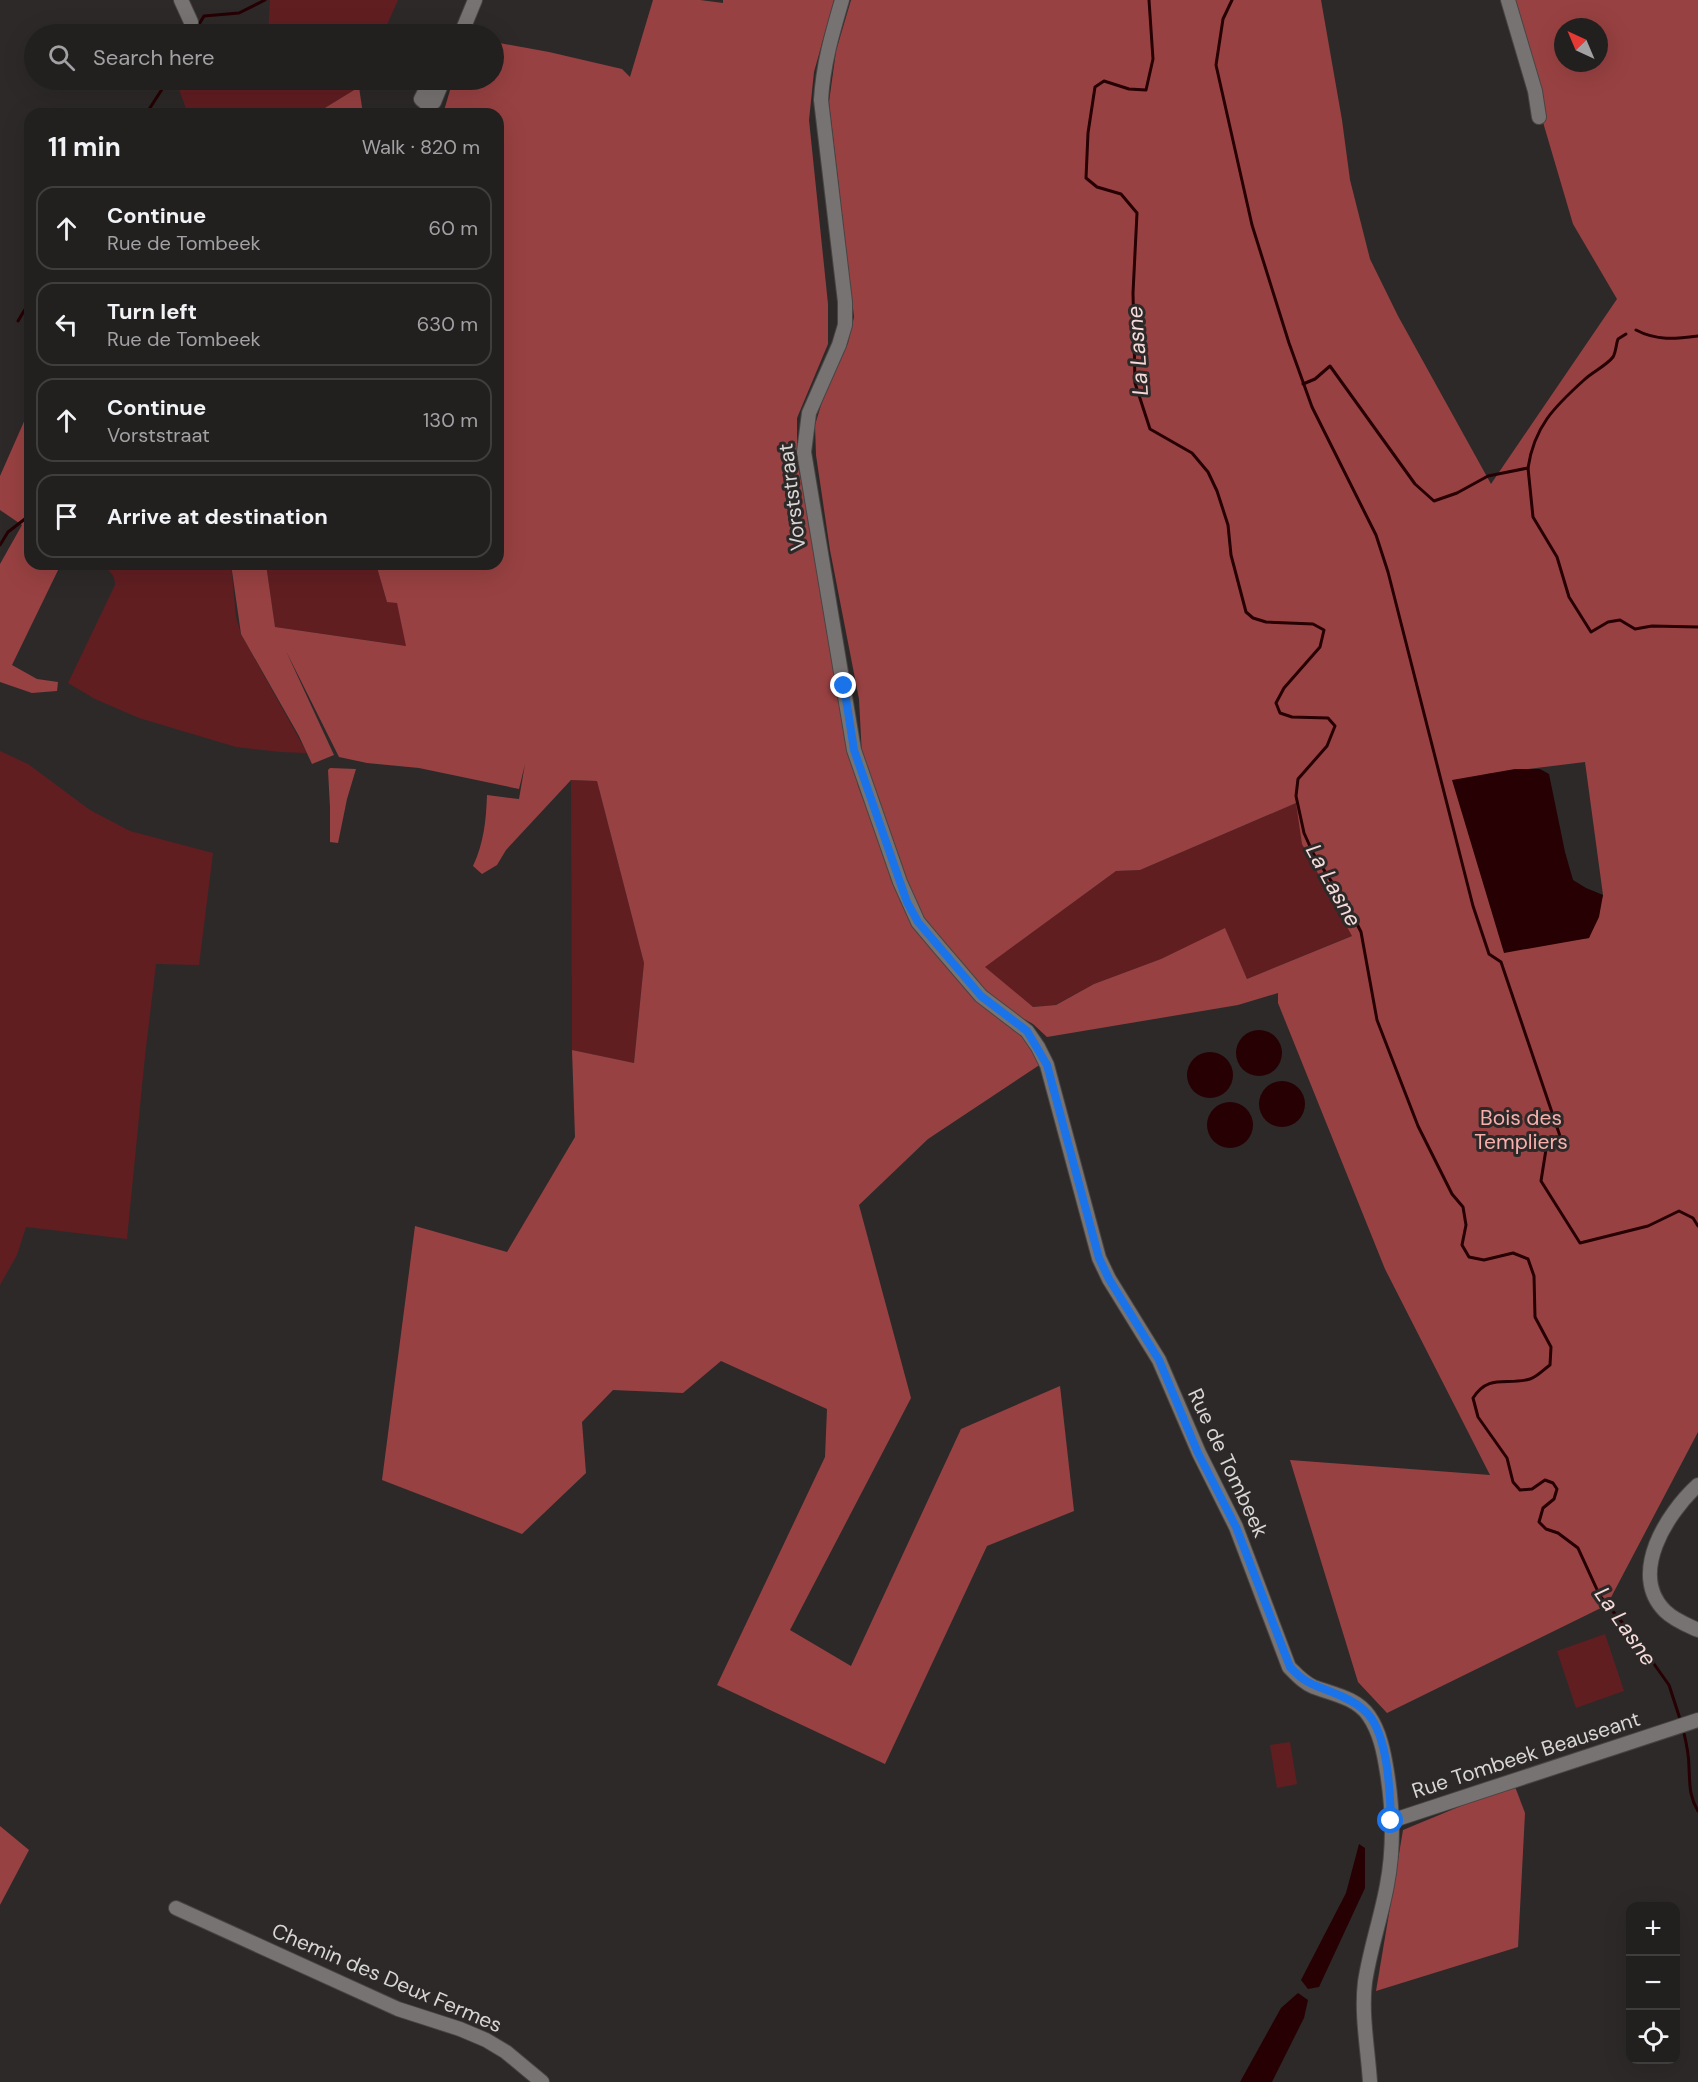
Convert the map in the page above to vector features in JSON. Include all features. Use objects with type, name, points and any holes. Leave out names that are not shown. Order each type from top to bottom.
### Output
[{"type":"street","points":[[181,0],[190,22]]},
{"type":"street","points":[[465,24],[475,0]]},
{"type":"street","name":"Vorststraat","points":[[843,0],[828,50],[821,100],[845,325],[839,345],[808,413],[804,452],[854,750],[900,882]]},
{"type":"street","points":[[1508,0],[1535,91],[1539,117]]},
{"type":"street","points":[[426,90],[421,99],[427,104],[434,102],[438,90]]},
{"type":"street","name":"Rue de Tombeek","points":[[900,882],[918,922],[981,996],[1027,1031],[1047,1065],[1099,1258],[1109,1279],[1159,1360],[1198,1453],[1236,1527],[1290,1667],[1312,1686],[1354,1702],[1368,1714],[1378,1731],[1389,1786],[1391,1845],[1387,1884],[1365,1984],[1364,2001],[1370,2082]]},
{"type":"street","points":[[1698,1485],[1674,1512],[1659,1540],[1649,1572],[1654,1596],[1663,1609],[1677,1620],[1698,1630]]},
{"type":"street","name":"Rue Tombeek Beauseant","points":[[1391,1821],[1694,1721]]},
{"type":"street","name":"Chemin des Deux Fermes","points":[[176,1908],[398,2009],[486,2040],[506,2052],[542,2082]]},
{"type":"shaded area","points":[[270,0],[398,0],[387,24],[269,24]]},
{"type":"shaded area","points":[[179,90],[354,90],[325,108],[186,108]]},
{"type":"shaded area","points":[[108,570],[232,570],[236,617],[241,634],[307,753],[236,747],[139,718],[95,699],[68,683],[115,585]]},
{"type":"shaded area","points":[[267,570],[378,570],[387,602],[397,602],[407,646],[275,627]]},
{"type":"shaded area","points":[[0,751],[28,764],[90,810],[130,831],[213,853],[199,965],[156,964],[127,1239],[26,1227],[17,1255],[0,1285]]},
{"type":"shaded area","points":[[1515,769],[1540,769],[1549,774],[1573,880],[1603,895],[1599,917],[1589,938],[1504,953],[1452,780]]},
{"type":"shaded area","points":[[571,780],[597,781],[644,963],[634,1063],[572,1050]]},
{"type":"shaded area","points":[[1298,802],[1361,932],[1247,979],[1225,929],[1161,959],[1094,984],[1055,1005],[1032,1007],[984,967],[1116,871],[1140,870]]},
{"type":"shaded area","points":[[1259,1030],[1275,1037],[1282,1053],[1275,1069],[1259,1076],[1243,1069],[1236,1053],[1243,1037]]},
{"type":"shaded area","points":[[1210,1052],[1226,1059],[1233,1075],[1226,1091],[1210,1098],[1194,1091],[1187,1075],[1194,1059]]},
{"type":"shaded area","points":[[1282,1081],[1298,1088],[1305,1104],[1298,1120],[1282,1127],[1266,1120],[1259,1104],[1266,1088]]},
{"type":"shaded area","points":[[1230,1102],[1246,1109],[1253,1125],[1246,1141],[1230,1148],[1214,1141],[1207,1125],[1214,1109]]},
{"type":"shaded area","points":[[1605,1634],[1624,1691],[1576,1708],[1557,1651]]},
{"type":"shaded area","points":[[1290,1742],[1297,1784],[1277,1788],[1270,1745]]},
{"type":"shaded area","points":[[1359,1844],[1365,1848],[1365,1888],[1319,1987],[1308,1989],[1301,1980],[1346,1893]]},
{"type":"shaded area","points":[[1298,1993],[1308,2000],[1304,2018],[1272,2082],[1240,2082],[1281,2008]]},
{"type":"green space","name":"Bois des Templiers","points":[[653,0],[700,0],[723,3],[723,0],[834,0],[814,72],[809,120],[828,304],[828,344],[797,418],[797,461],[831,627],[858,786],[905,906],[925,922],[909,892],[862,756],[859,699],[830,550],[816,455],[815,425],[824,395],[848,343],[854,317],[829,102],[836,51],[851,0],[1321,0],[1350,180],[1370,259],[1398,316],[1491,484],[1617,299],[1573,224],[1507,0],[1698,0],[1698,1432],[1607,1605],[1387,1713],[1358,1682],[1290,1460],[1490,1475],[1385,1269],[1278,1003],[1278,993],[1238,1005],[1047,1037],[1033,1024],[1006,1009],[1041,1064],[928,1139],[859,1205],[911,1398],[790,1630],[851,1666],[961,1429],[1060,1386],[1074,1511],[987,1546],[885,1764],[717,1685],[825,1457],[827,1409],[721,1361],[683,1393],[613,1390],[582,1422],[586,1473],[522,1534],[382,1480],[415,1226],[507,1252],[575,1137],[572,1050],[634,1063],[644,963],[597,781],[571,780],[506,850],[497,865],[482,874],[473,866],[484,831],[487,795],[519,799],[525,764],[519,789],[419,768],[367,763],[339,757],[286,651],[334,755],[312,764],[299,736],[241,634],[232,570],[267,570],[275,627],[406,646],[397,603],[387,602],[378,570],[504,570],[504,108],[445,108],[450,90],[504,90],[504,44],[622,69],[630,77]],"holes":[[[1585,762],[1603,895],[1589,938],[1566,941],[1487,774]],[[1296,803],[1302,844],[1352,936],[1247,979],[1225,928],[1161,959],[1094,984],[1056,1005],[1033,1007],[985,967],[1116,871],[1140,870]]]},
{"type":"green space","points":[[354,90],[359,90],[362,108],[325,108]]},
{"type":"green space","points":[[24,422],[24,570],[58,570],[12,665],[37,679],[58,682],[57,691],[32,693],[0,682],[0,564],[22,525],[0,510],[0,476]]},
{"type":"green space","points":[[330,768],[356,769],[338,843],[330,842],[328,770]]},
{"type":"green space","points":[[1514,1784],[1525,1813],[1518,1947],[1376,1991],[1403,1830]]},
{"type":"green space","points":[[0,1826],[29,1850],[0,1905]]},
{"type":"waterway","points":[[199,24],[204,16],[239,13],[265,0]]},
{"type":"waterway","name":"La Lasne","points":[[1149,0],[1153,59],[1146,90],[1129,89],[1104,81],[1095,87],[1088,133],[1086,178],[1097,187],[1121,194],[1137,213],[1133,293],[1135,383],[1150,429],[1192,453],[1208,472],[1228,525],[1231,555],[1246,612],[1253,618],[1266,622],[1313,624],[1324,630],[1320,647],[1284,688],[1276,703],[1280,713],[1292,717],[1328,718],[1335,726],[1327,746],[1298,779],[1296,796],[1304,833],[1313,853],[1350,910],[1361,932],[1377,1020],[1418,1126],[1452,1194],[1463,1207],[1466,1225],[1462,1245],[1469,1257],[1484,1260],[1513,1253],[1528,1259],[1534,1276],[1535,1317],[1551,1347],[1550,1365],[1535,1377],[1522,1381],[1492,1383],[1479,1390],[1473,1398],[1478,1417],[1507,1458],[1513,1482],[1520,1490],[1532,1489],[1545,1480],[1553,1483],[1557,1489],[1554,1499],[1543,1508],[1539,1522],[1546,1529],[1558,1533],[1578,1548],[1600,1596],[1637,1640],[1669,1685],[1681,1722]]},
{"type":"waterway","points":[[1232,0],[1223,19],[1216,65],[1252,225],[1289,343],[1312,407],[1376,535],[1388,572],[1473,906],[1489,954],[1501,962],[1561,1139],[1547,1143],[1541,1181],[1580,1243],[1648,1226],[1679,1211],[1693,1218],[1698,1226]]},
{"type":"waterway","points":[[150,108],[162,90]]},
{"type":"waterway","points":[[18,321],[24,311]]},
{"type":"waterway","points":[[1636,330],[1651,336],[1666,338],[1698,336]]},
{"type":"waterway","points":[[1528,468],[1535,441],[1547,419],[1573,390],[1610,360],[1614,355],[1618,339],[1626,334]]},
{"type":"waterway","points":[[1303,384],[1315,379],[1330,366],[1415,484],[1434,501],[1457,493],[1488,476],[1528,468],[1533,517],[1557,557],[1569,597],[1591,632],[1608,622],[1620,620],[1635,629],[1652,626],[1698,627]]},
{"type":"waterway","points":[[0,545],[8,532],[24,520]]},
{"type":"waterway","name":"La Lasne","points":[[1683,1729],[1688,1753],[1690,1790],[1698,1811]]},
{"type":"route","points":[[844,686],[854,750],[907,902],[918,922],[981,996],[1009,1015],[1027,1031],[1038,1047],[1047,1065],[1099,1258],[1109,1279],[1159,1360],[1198,1453],[1236,1527],[1290,1667],[1312,1686],[1354,1702],[1368,1714],[1378,1731],[1389,1786],[1391,1821]]}]
